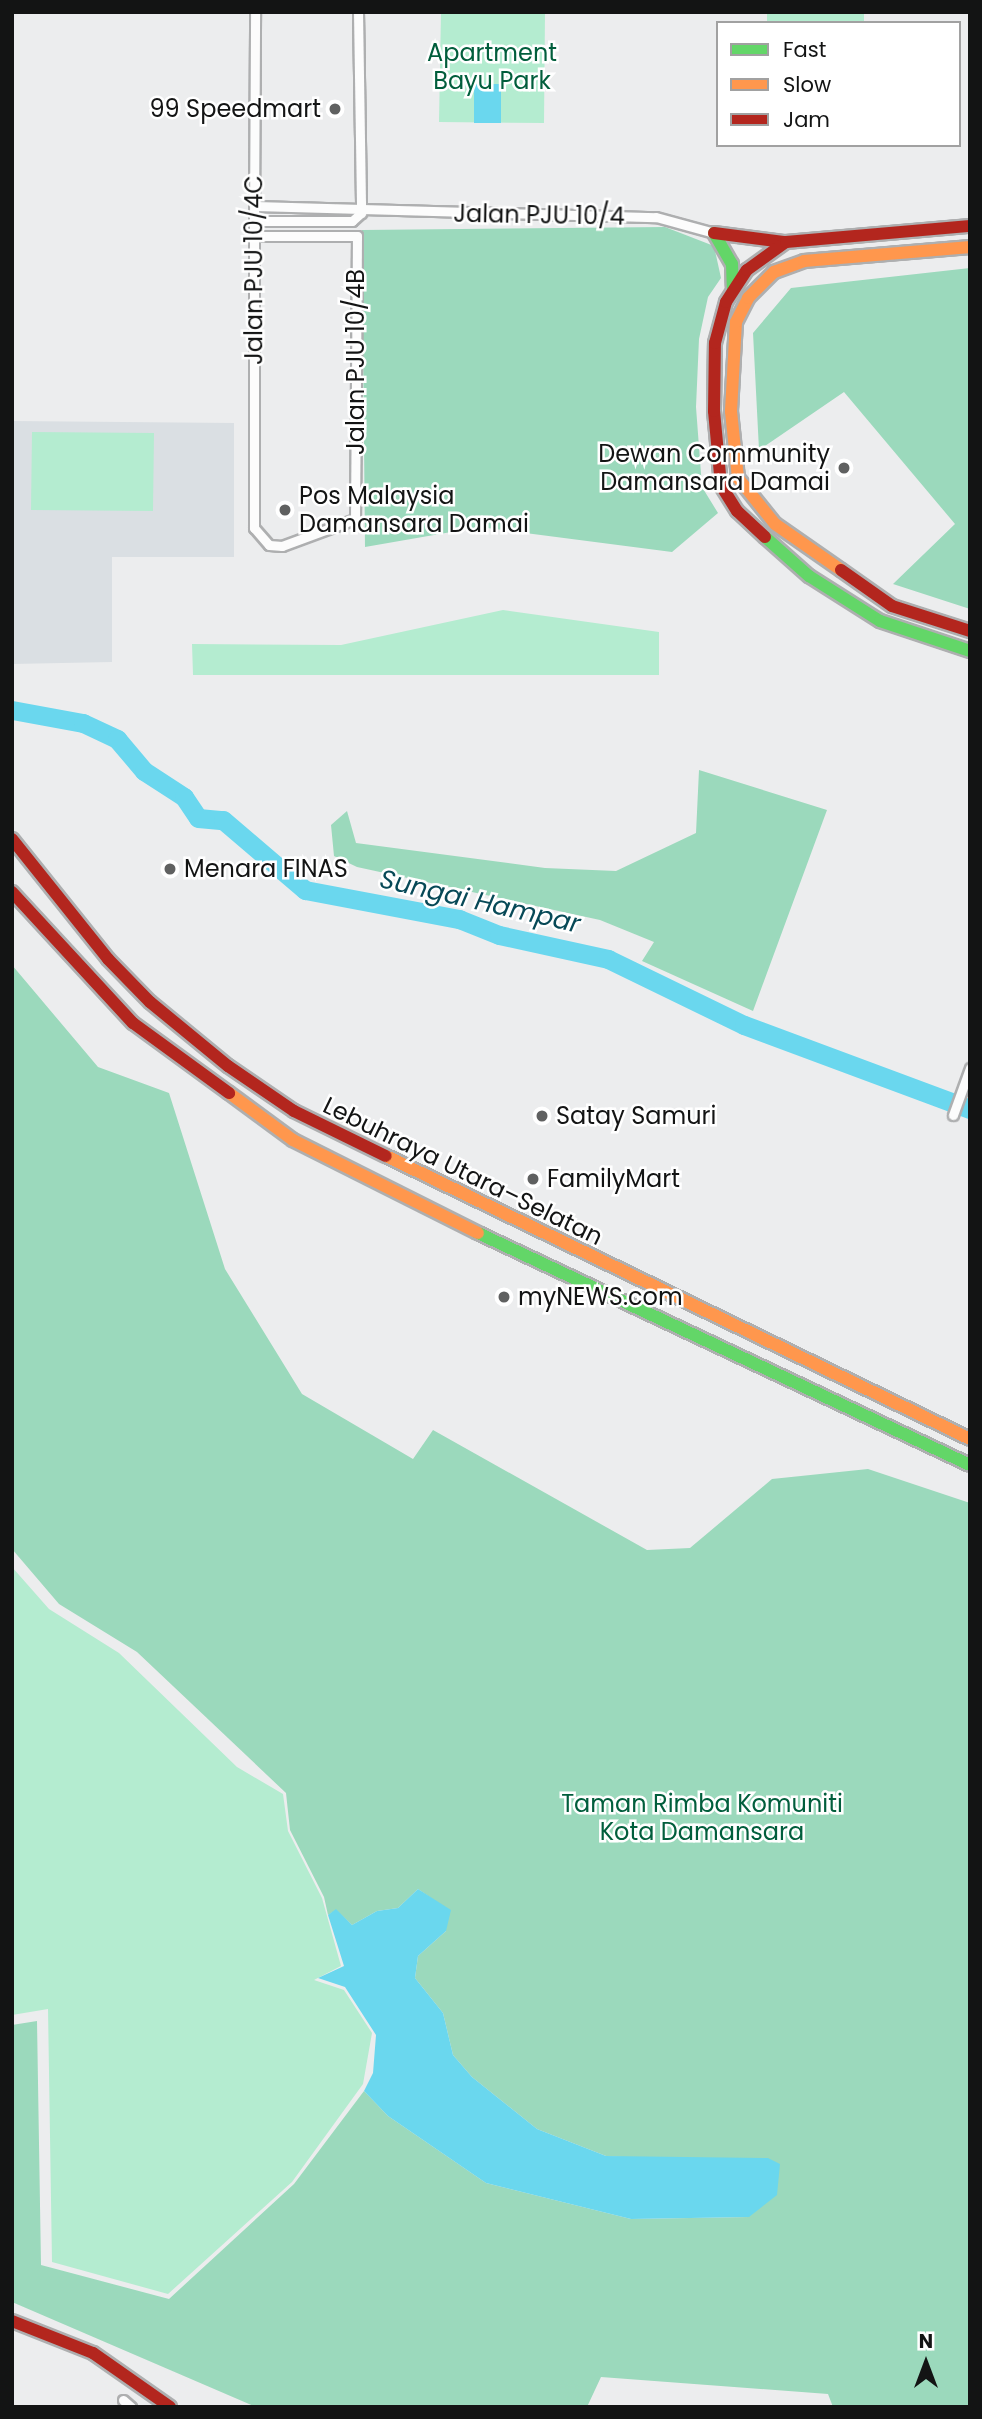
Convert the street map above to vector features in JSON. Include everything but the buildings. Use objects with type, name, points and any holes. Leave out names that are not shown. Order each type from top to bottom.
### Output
[{"type":"main road","points":[[714,233],[786,243],[970,226]]},
{"type":"main road","points":[[949,227],[970,235]]},
{"type":"main road","points":[[714,233],[732,264],[733,286],[715,343],[717,467],[721,485],[737,511],[801,570],[880,621],[970,651]]},
{"type":"main road","points":[[733,286],[758,258],[786,243]]},
{"type":"main road","points":[[731,411],[736,322],[748,298],[774,272],[804,261],[970,247]]},
{"type":"main road","points":[[715,343],[731,411],[738,478],[775,524],[892,606],[970,631]]},
{"type":"main road","name":"Lebuhraya Utara–Selatan","points":[[12,839],[108,959],[150,1002],[228,1066],[294,1111],[970,1439]]},
{"type":"main road","name":"Lebuhraya Utara–Selatan","points":[[12,892],[133,1023],[293,1140],[453,1222],[970,1465]]},
{"type":"main road","points":[[14,2322],[57,2336],[93,2353],[170,2407]]},
{"type":"street","name":"Jalan PJU 10/4C","points":[[254,528],[255,12]]},
{"type":"street","points":[[358,12],[361,213]]},
{"type":"street","name":"Jalan PJU 10/4","points":[[255,206],[351,207],[361,213],[656,217],[714,233]]},
{"type":"street","name":"Jalan PJU 10/4","points":[[254,220],[352,221],[361,213]]},
{"type":"street","name":"Jalan PJU 10/4B","points":[[254,236],[357,236],[355,519],[282,546],[269,545],[254,528]]},
{"type":"street","points":[[953,1115],[970,1068]]},
{"type":"street","points":[[122,2400],[131,2407]]},
{"type":"shaded area","points":[[12,421],[234,423],[234,557],[112,557],[112,662],[12,664]]},
{"type":"green space","name":"Apartment Bayu Park","points":[[441,12],[545,12],[544,123],[439,122]]},
{"type":"green space","points":[[767,12],[864,12],[864,21],[767,21]]},
{"type":"green space","points":[[665,227],[714,246],[721,278],[708,297],[699,339],[696,407],[702,487],[718,513],[672,552],[480,527],[365,547],[362,230]]},
{"type":"green space","points":[[970,268],[970,609],[893,584],[955,524],[844,392],[759,450],[753,333],[791,288]]},
{"type":"green space","points":[[32,432],[154,433],[153,511],[31,510]]},
{"type":"green space","points":[[503,610],[659,632],[659,675],[193,675],[192,644],[341,645]]},
{"type":"green space","points":[[699,770],[827,810],[753,1011],[642,961],[654,942],[600,920],[357,867],[334,856],[331,825],[347,811],[356,843],[545,868],[616,871],[696,833]]},
{"type":"green space","name":"Taman Rimba Komuniti Kota Damansara","points":[[12,965],[98,1067],[169,1093],[225,1269],[302,1394],[413,1459],[433,1430],[647,1550],[690,1548],[772,1479],[868,1469],[970,1503],[970,2407],[833,2407],[828,2394],[601,2377],[587,2407],[256,2407],[12,2302],[12,2025],[37,2021],[41,2265],[169,2299],[294,2184],[364,2091],[388,2116],[486,2183],[631,2219],[749,2217],[654,2159],[606,2156],[537,2129],[472,2077],[453,2055],[443,2013],[415,1978],[418,1956],[446,1931],[434,1900],[418,1889],[398,1908],[377,1911],[352,1925],[336,1910],[328,1915],[324,1897],[290,1830],[286,1793],[137,1652],[59,1604],[12,1549]]},
{"type":"green space","points":[[12,1567],[49,1609],[119,1653],[237,1767],[283,1794],[288,1831],[322,1898],[341,1966],[314,1980],[344,1990],[372,2033],[363,2084],[292,2182],[168,2294],[52,2262],[48,2009],[12,2015]]},
{"type":"water","points":[[474,84],[501,84],[501,123],[474,123]]},
{"type":"water","points":[[418,1889],[451,1910],[446,1931],[418,1956],[415,1978],[443,2013],[453,2055],[472,2077],[537,2129],[606,2156],[768,2158],[780,2164],[777,2195],[749,2217],[631,2219],[486,2183],[388,2116],[364,2091],[373,2073],[376,2035],[345,1987],[318,1978],[344,1966],[328,1915],[336,1909],[352,1925],[377,1911],[398,1908]]},
{"type":"waterway","name":"Sungai Hampar","points":[[12,710],[83,723],[117,739],[144,771],[184,797],[198,818],[223,820],[305,890],[459,919],[499,935],[608,959],[744,1025],[970,1109]]},
{"type":"traffic: fast","points":[[714,233],[732,264],[733,287]]},
{"type":"traffic: fast","points":[[765,537],[809,576],[880,621],[970,651]]},
{"type":"traffic: fast","points":[[478,1233],[970,1465]]},
{"type":"traffic: slow","points":[[841,570],[775,524],[738,478],[731,411],[736,322],[748,298],[774,272],[804,261],[970,247]]},
{"type":"traffic: slow","points":[[229,1093],[293,1140],[478,1233]]},
{"type":"traffic: slow","points":[[386,1156],[970,1439]]},
{"type":"traffic: jam","points":[[765,537],[737,511],[721,485],[714,411],[715,343],[726,302],[747,270],[786,242],[970,226]]},
{"type":"traffic: jam","points":[[714,233],[783,242]]},
{"type":"traffic: jam","points":[[841,570],[892,606],[970,631]]},
{"type":"traffic: jam","points":[[12,839],[108,959],[150,1002],[228,1066],[294,1111],[386,1156]]},
{"type":"traffic: jam","points":[[12,892],[133,1023],[229,1093]]},
{"type":"traffic: jam","points":[[12,2321],[93,2353],[170,2407]]},
{"type":"place","name":"99 Speedmart","points":[[335,109]]},
{"type":"place","name":"Dewan Community Damansara Damai","points":[[844,468]]},
{"type":"place","name":"Pos Malaysia Damansara Damai","points":[[285,510]]},
{"type":"place","name":"Menara FINAS","points":[[170,869]]},
{"type":"place","name":"Satay Samuri","points":[[542,1116]]},
{"type":"place","name":"FamilyMart","points":[[533,1179]]},
{"type":"place","name":"myNEWS.com","points":[[504,1297]]}]
